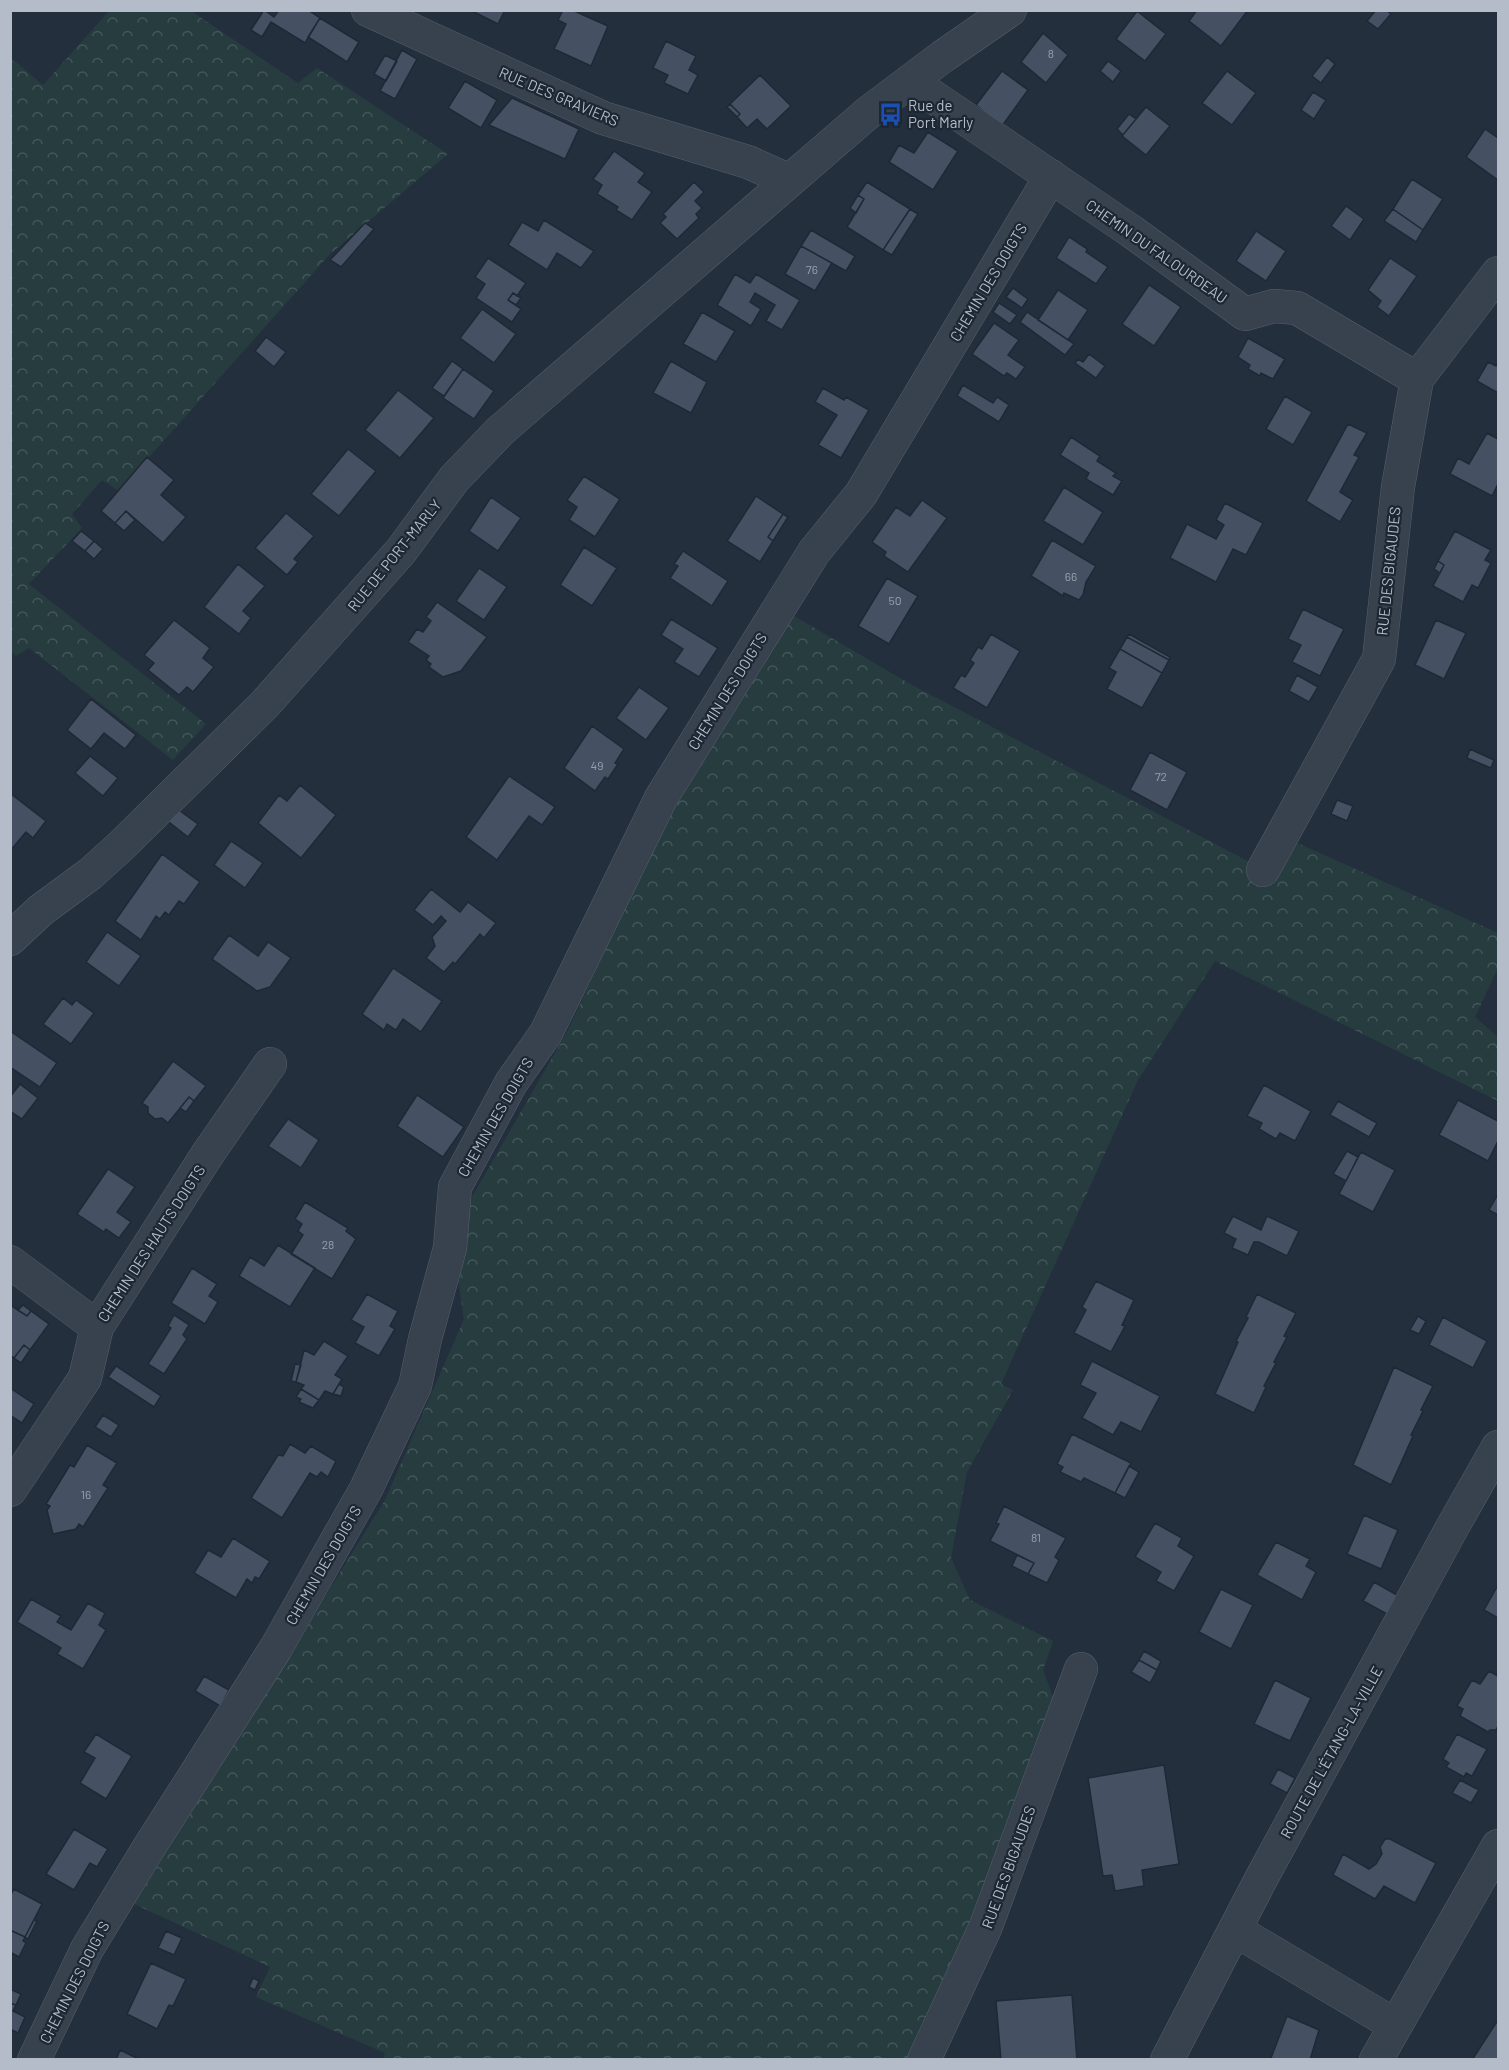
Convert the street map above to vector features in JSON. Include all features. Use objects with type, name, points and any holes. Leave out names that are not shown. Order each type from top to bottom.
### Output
[{"type":"street","name":"RUE DE PORT-MARLY","points":[[10,939],[41,910],[90,874],[121,846],[265,704],[401,551],[454,479],[500,430],[869,112],[1010,10]]},
{"type":"street","name":"RUE DES GRAVIERS","points":[[372,11],[603,118],[748,162],[788,180]]},
{"type":"street","name":"CHEMIN DU FALOURDEAU","points":[[910,81],[1131,231],[1245,314],[1274,306],[1297,308],[1417,379]]},
{"type":"street","name":"CHEMIN DES DOIGTS","points":[[34,2060],[87,1949],[276,1648],[366,1489],[415,1386],[425,1339],[450,1248],[455,1187],[511,1083],[546,1033],[661,798],[814,552],[861,494],[1051,176]]},
{"type":"street","name":"RUE DES BIGAUDES","points":[[1263,870],[1379,659],[1398,487],[1417,379],[1498,273]]},
{"type":"street","name":"CHEMIN DES HAUTS DOIGTS","points":[[10,1490],[85,1378],[97,1327],[207,1155],[270,1064]]},
{"type":"street","points":[[10,1262],[97,1327]]},
{"type":"street","name":"ROUTE DE L'ÉTANG-LA-VILLE","points":[[1190,2060],[1244,1935],[1261,1879],[1498,1447]]},
{"type":"street","name":"ROUTE DE L'ÉTANG-LA-VILLE","points":[[1167,2060],[1244,1935],[1383,1697],[1463,1542],[1498,1483]]},
{"type":"street","name":"RUE DES BIGAUDES","points":[[924,2060],[986,1926],[1081,1669]]},
{"type":"street","points":[[1376,2060],[1395,2025],[1487,1886],[1498,1846]]},
{"type":"street","points":[[1244,1935],[1395,2025]]},
{"type":"green space","points":[[109,11],[191,11],[298,83],[317,68],[448,154],[330,254],[119,491],[102,480],[72,514],[82,528],[29,584],[206,724],[173,760],[29,648],[16,656],[11,652],[10,57],[43,85]]},
{"type":"green space","points":[[794,616],[912,685],[1263,869],[1293,841],[1498,933],[1498,968],[1475,1017],[1498,1037],[1498,1101],[1215,961],[1138,1080],[1001,1384],[1013,1390],[967,1472],[951,1558],[970,1600],[1053,1641],[1043,1670],[1059,1713],[914,2059],[383,2059],[385,2053],[256,1997],[270,1967],[134,1904],[385,1500],[464,1319],[455,1260],[469,1202],[567,1032],[674,803]]},
{"type":"building","points":[[264,10],[274,17],[279,10],[308,10],[320,18],[305,43],[271,22],[262,37],[251,30]]},
{"type":"building","points":[[470,10],[505,10],[498,24]]},
{"type":"building","points":[[563,10],[572,10],[608,26],[591,66],[554,49],[566,24],[558,20]]},
{"type":"building","points":[[1197,10],[1248,10],[1221,46],[1189,21]]},
{"type":"building","points":[[1376,10],[1386,10],[1391,14],[1378,29],[1367,21]]},
{"type":"building","points":[[1137,11],[1166,34],[1145,61],[1116,39]]},
{"type":"building","points":[[320,18],[359,42],[347,62],[308,37]]},
{"type":"building","points":[[1043,33],[1068,55],[1046,83],[1021,62]]},
{"type":"building","points":[[666,41],[696,56],[689,70],[698,75],[688,94],[664,83],[668,75],[653,68]]},
{"type":"building","points":[[402,50],[417,59],[395,99],[380,91]]},
{"type":"building","points":[[385,55],[397,61],[386,81],[374,74]]},
{"type":"building","points":[[1327,57],[1335,64],[1321,83],[1312,76]]},
{"type":"building","points":[[1108,61],[1121,71],[1113,82],[1100,71]]},
{"type":"building","points":[[1002,71],[1028,90],[1002,126],[976,105]]},
{"type":"building","points":[[1227,71],[1256,93],[1232,125],[1202,103]]},
{"type":"building","points":[[760,75],[791,106],[767,129],[757,119],[747,128],[737,117],[740,114],[730,104]]},
{"type":"building","points":[[465,81],[497,100],[481,128],[448,108]]},
{"type":"building","points":[[1313,92],[1326,100],[1314,119],[1301,110]]},
{"type":"building","points":[[512,98],[579,129],[565,159],[489,125]]},
{"type":"building","points":[[730,104],[740,114],[737,117],[727,107]]},
{"type":"building","points":[[1146,107],[1170,126],[1146,155],[1122,136]]},
{"type":"building","points":[[1129,114],[1136,119],[1123,135],[1117,129]]},
{"type":"building","points":[[1485,129],[1498,138],[1498,180],[1466,157]]},
{"type":"building","points":[[928,132],[958,151],[933,190],[889,162],[899,145],[914,153]]},
{"type":"building","points":[[614,151],[645,173],[638,182],[652,192],[632,220],[616,210],[618,207],[597,194],[602,185],[593,179]]},
{"type":"building","points":[[1412,179],[1443,199],[1423,230],[1393,209]]},
{"type":"building","points":[[694,182],[704,192],[695,201],[702,208],[696,214],[699,218],[677,239],[660,223],[666,217],[663,214]]},
{"type":"building","points":[[867,182],[910,209],[883,250],[847,227],[864,199],[858,195]]},
{"type":"building","points":[[858,195],[864,199],[856,213],[850,208]]},
{"type":"building","points":[[1346,206],[1364,219],[1350,240],[1331,226]]},
{"type":"building","points":[[910,209],[918,214],[892,255],[883,250]]},
{"type":"building","points":[[1393,209],[1423,230],[1416,242],[1384,221]]},
{"type":"building","points":[[544,220],[594,251],[581,268],[557,253],[547,270],[508,245],[522,222],[538,231]]},
{"type":"building","points":[[365,223],[374,229],[341,267],[330,260]]},
{"type":"building","points":[[811,230],[855,256],[846,271],[801,246]]},
{"type":"building","points":[[1256,231],[1286,251],[1266,281],[1236,261]]},
{"type":"building","points":[[1069,237],[1108,267],[1096,284],[1056,258]]},
{"type":"building","points":[[801,246],[832,263],[815,291],[785,274]]},
{"type":"building","points":[[488,258],[526,283],[517,296],[513,293],[508,300],[521,309],[512,322],[476,298],[485,284],[475,277]]},
{"type":"building","points":[[1390,258],[1417,276],[1389,316],[1377,307],[1381,301],[1368,290]]},
{"type":"building","points":[[735,274],[750,283],[756,274],[800,300],[782,330],[766,321],[775,305],[755,293],[750,302],[761,309],[751,326],[717,305]]},
{"type":"building","points":[[1149,285],[1181,307],[1154,346],[1122,324]]},
{"type":"building","points":[[1013,288],[1028,299],[1022,308],[1006,297]]},
{"type":"building","points":[[1058,290],[1088,310],[1068,340],[1038,320]]},
{"type":"building","points":[[513,293],[521,298],[516,305],[508,300]]},
{"type":"building","points":[[999,303],[1017,315],[1010,324],[993,312]]},
{"type":"building","points":[[482,309],[516,334],[494,363],[460,338]]},
{"type":"building","points":[[702,312],[735,331],[716,362],[683,344]]},
{"type":"building","points":[[1027,312],[1074,344],[1065,355],[1020,322]]},
{"type":"building","points":[[994,323],[1019,340],[1008,355],[1025,367],[1016,379],[1007,373],[1004,376],[972,354]]},
{"type":"building","points":[[266,337],[286,352],[274,367],[255,351]]},
{"type":"building","points":[[1248,338],[1285,359],[1273,379],[1261,373],[1260,376],[1248,369],[1250,365],[1238,357]]},
{"type":"building","points":[[1089,354],[1105,366],[1096,378],[1075,363],[1078,359],[1083,362]]},
{"type":"building","points":[[452,361],[463,369],[444,396],[432,388]]},
{"type":"building","points":[[671,361],[707,382],[691,413],[653,393]]},
{"type":"building","points":[[1498,361],[1498,393],[1477,381],[1488,362],[1496,366]]},
{"type":"building","points":[[463,369],[494,391],[474,419],[443,398]]},
{"type":"building","points":[[963,385],[993,403],[997,397],[1009,405],[999,422],[957,396]]},
{"type":"building","points":[[823,388],[844,400],[846,397],[869,410],[841,458],[818,445],[837,415],[815,402]]},
{"type":"building","points":[[398,390],[434,418],[400,458],[365,430]]},
{"type":"building","points":[[1285,396],[1312,412],[1293,445],[1266,429]]},
{"type":"building","points":[[1348,424],[1367,433],[1354,455],[1359,457],[1340,492],[1353,500],[1340,522],[1306,501]]},
{"type":"building","points":[[1487,433],[1498,439],[1498,484],[1492,496],[1450,474],[1458,458],[1469,464]]},
{"type":"building","points":[[1071,437],[1100,456],[1097,461],[1116,473],[1113,476],[1122,481],[1113,495],[1086,479],[1089,473],[1060,455]]},
{"type":"building","points":[[348,449],[376,471],[339,516],[311,494]]},
{"type":"building","points":[[147,457],[174,480],[161,495],[186,517],[163,543],[126,511],[115,523],[101,511]]},
{"type":"building","points":[[584,476],[620,499],[595,537],[569,520],[577,507],[567,500]]},
{"type":"building","points":[[1064,487],[1103,512],[1083,545],[1043,521]]},
{"type":"building","points":[[756,496],[783,514],[768,537],[773,541],[760,562],[727,541]]},
{"type":"building","points":[[491,497],[521,518],[498,551],[469,531]]},
{"type":"building","points":[[922,500],[947,518],[908,572],[884,556],[886,552],[872,542],[896,507],[910,516]]},
{"type":"building","points":[[1225,503],[1263,523],[1246,555],[1233,549],[1216,582],[1170,558],[1187,524],[1216,539],[1224,525],[1216,520]]},
{"type":"building","points":[[126,511],[135,520],[124,531],[115,523]]},
{"type":"building","points":[[286,513],[314,536],[294,559],[298,562],[287,575],[255,548]]},
{"type":"building","points":[[783,514],[788,517],[773,541],[768,537]]},
{"type":"building","points":[[81,531],[94,541],[85,551],[72,541]]},
{"type":"building","points":[[1455,531],[1491,550],[1485,560],[1491,563],[1478,588],[1472,585],[1463,602],[1433,586],[1444,565],[1438,561]]},
{"type":"building","points":[[1052,540],[1096,566],[1079,600],[1064,593],[1063,596],[1031,576]]},
{"type":"building","points":[[94,541],[103,549],[94,559],[85,551]]},
{"type":"building","points":[[584,547],[617,568],[592,606],[560,585]]},
{"type":"building","points":[[683,551],[728,581],[712,606],[670,578],[678,566],[674,564]]},
{"type":"building","points":[[1438,561],[1444,565],[1440,573],[1434,569]]},
{"type":"building","points":[[238,564],[265,586],[243,611],[251,618],[239,634],[204,607]]},
{"type":"building","points":[[479,568],[507,587],[484,620],[456,601]]},
{"type":"building","points":[[887,578],[918,596],[889,644],[858,626]]},
{"type":"building","points":[[437,602],[487,637],[461,671],[443,677],[429,667],[431,664],[426,660],[429,656],[408,642],[417,629],[423,632],[431,621],[426,617]]},
{"type":"building","points":[[1303,609],[1344,629],[1320,676],[1292,662],[1301,645],[1288,639]]},
{"type":"building","points":[[671,619],[718,648],[699,677],[674,662],[683,649],[661,635]]},
{"type":"building","points":[[174,620],[210,648],[203,658],[214,667],[193,692],[187,687],[179,695],[148,670],[154,663],[144,655]]},
{"type":"building","points":[[1436,620],[1466,633],[1444,679],[1415,665]]},
{"type":"building","points":[[991,634],[1020,651],[987,708],[953,688],[961,675],[965,677],[974,663],[970,660],[978,647],[982,649]]},
{"type":"building","points":[[1129,634],[1170,657],[1169,660],[1127,637]]},
{"type":"building","points":[[1127,637],[1169,660],[1162,673],[1120,649]]},
{"type":"building","points":[[1120,649],[1162,673],[1142,708],[1107,689],[1116,672],[1109,668]]},
{"type":"building","points":[[1297,675],[1318,687],[1309,702],[1289,691]]},
{"type":"building","points":[[639,687],[669,708],[646,740],[616,718]]},
{"type":"building","points":[[91,699],[136,735],[125,749],[104,733],[91,749],[67,730]]},
{"type":"building","points":[[592,726],[624,749],[608,779],[605,777],[595,791],[564,768]]},
{"type":"building","points":[[1470,749],[1494,760],[1491,768],[1467,758]]},
{"type":"building","points":[[1150,752],[1187,772],[1167,810],[1130,790]]},
{"type":"building","points":[[90,756],[118,778],[103,796],[75,773]]},
{"type":"building","points":[[509,776],[555,807],[542,825],[529,816],[497,860],[466,837]]},
{"type":"building","points":[[300,785],[336,815],[301,858],[258,823],[279,795],[287,801]]},
{"type":"building","points":[[11,794],[46,821],[33,838],[26,832],[10,851]]},
{"type":"building","points":[[1337,800],[1353,806],[1347,821],[1331,814]]},
{"type":"building","points":[[176,808],[198,824],[188,837],[165,819]]},
{"type":"building","points":[[231,841],[263,863],[245,888],[214,865]]},
{"type":"building","points":[[162,854],[200,882],[184,904],[179,901],[169,915],[165,912],[160,919],[156,916],[141,940],[115,921]]},
{"type":"building","points":[[431,889],[460,912],[468,902],[496,923],[484,938],[480,934],[455,964],[453,962],[444,972],[426,958],[435,946],[432,937],[446,921],[441,916],[433,925],[414,910]]},
{"type":"building","points":[[107,932],[141,956],[119,986],[86,962]]},
{"type":"building","points":[[229,935],[258,956],[268,942],[291,958],[270,987],[257,991],[212,959]]},
{"type":"building","points":[[393,968],[442,1001],[421,1032],[403,1019],[396,1030],[387,1024],[384,1030],[362,1014]]},
{"type":"building","points":[[63,998],[72,1005],[76,1000],[94,1013],[71,1044],[43,1024]]},
{"type":"building","points":[[10,1031],[57,1063],[40,1087],[10,1067]]},
{"type":"building","points":[[173,1061],[206,1086],[194,1101],[189,1097],[168,1123],[162,1118],[155,1119],[148,1113],[148,1107],[142,1103]]},
{"type":"building","points":[[20,1084],[38,1098],[22,1119],[10,1111],[10,1097]]},
{"type":"building","points":[[1264,1085],[1311,1111],[1295,1141],[1280,1133],[1276,1139],[1259,1129],[1262,1123],[1247,1116]]},
{"type":"building","points":[[417,1095],[464,1127],[443,1157],[397,1126]]},
{"type":"building","points":[[189,1097],[194,1101],[186,1112],[180,1108]]},
{"type":"building","points":[[1458,1100],[1498,1121],[1498,1141],[1488,1161],[1439,1135]]},
{"type":"building","points":[[1338,1101],[1377,1123],[1369,1137],[1330,1115]]},
{"type":"building","points":[[288,1119],[319,1140],[301,1168],[268,1146]]},
{"type":"building","points":[[1347,1151],[1358,1157],[1346,1181],[1333,1174]]},
{"type":"building","points":[[1361,1152],[1395,1170],[1373,1212],[1339,1194]]},
{"type":"building","points":[[108,1169],[135,1187],[117,1212],[131,1222],[119,1238],[106,1229],[104,1232],[77,1214]]},
{"type":"building","points":[[1498,1194],[1498,1215],[1489,1210]]},
{"type":"building","points":[[305,1202],[348,1228],[346,1231],[356,1239],[332,1279],[291,1254],[303,1235],[298,1231],[302,1224],[295,1219]]},
{"type":"building","points":[[1233,1216],[1261,1230],[1267,1216],[1299,1231],[1287,1256],[1259,1242],[1254,1242],[1248,1255],[1232,1248],[1236,1239],[1224,1233]]},
{"type":"building","points":[[278,1245],[315,1268],[290,1307],[239,1276],[250,1257],[264,1266]]},
{"type":"building","points":[[192,1268],[217,1284],[209,1296],[218,1302],[205,1324],[171,1303]]},
{"type":"building","points":[[1096,1281],[1134,1300],[1122,1325],[1125,1326],[1111,1352],[1074,1333],[1086,1310],[1082,1307]]},
{"type":"building","points":[[367,1294],[398,1311],[390,1326],[395,1329],[379,1356],[355,1343],[364,1327],[351,1320]]},
{"type":"building","points":[[1257,1294],[1296,1313],[1284,1336],[1287,1337],[1274,1362],[1276,1363],[1254,1413],[1215,1394]]},
{"type":"building","points":[[10,1305],[27,1316],[31,1311],[49,1324],[30,1350],[24,1345],[14,1358],[10,1355]]},
{"type":"building","points":[[23,1305],[31,1311],[27,1316],[18,1310]]},
{"type":"building","points":[[174,1315],[189,1325],[183,1335],[187,1339],[164,1374],[148,1364],[171,1328],[168,1326]]},
{"type":"building","points":[[1418,1316],[1426,1321],[1419,1334],[1410,1330]]},
{"type":"building","points":[[1443,1317],[1487,1341],[1473,1368],[1429,1345]]},
{"type":"building","points":[[324,1341],[348,1356],[335,1375],[342,1379],[333,1394],[325,1391],[319,1400],[301,1389],[304,1385],[296,1382],[304,1350],[314,1355]]},
{"type":"building","points":[[24,1345],[30,1350],[21,1363],[14,1358]]},
{"type":"building","points":[[1092,1361],[1160,1396],[1141,1432],[1121,1422],[1113,1435],[1082,1418],[1096,1393],[1080,1385]]},
{"type":"building","points":[[295,1364],[301,1365],[296,1382],[291,1381]]},
{"type":"building","points":[[116,1366],[161,1396],[154,1407],[108,1377]]},
{"type":"building","points":[[1394,1367],[1433,1386],[1391,1485],[1353,1465]]},
{"type":"building","points":[[339,1384],[344,1387],[341,1396],[333,1394]]},
{"type":"building","points":[[10,1388],[34,1404],[22,1423],[10,1415]]},
{"type":"building","points":[[301,1389],[319,1400],[313,1408],[299,1402],[301,1399],[296,1397]]},
{"type":"building","points":[[103,1415],[119,1425],[111,1437],[95,1427]]},
{"type":"building","points":[[1072,1434],[1131,1463],[1115,1493],[1084,1478],[1081,1482],[1060,1472],[1063,1467],[1057,1464]]},
{"type":"building","points":[[290,1444],[305,1453],[311,1446],[336,1461],[328,1477],[321,1472],[317,1477],[310,1473],[282,1518],[251,1498],[278,1455],[283,1456]]},
{"type":"building","points":[[87,1445],[117,1463],[103,1485],[108,1488],[83,1527],[79,1524],[76,1529],[53,1534],[47,1510],[50,1506],[46,1504],[70,1465],[74,1467]]},
{"type":"building","points":[[1129,1466],[1139,1472],[1125,1498],[1115,1493]]},
{"type":"building","points":[[1004,1506],[1066,1538],[1055,1557],[1059,1560],[1047,1583],[1028,1574],[1034,1563],[990,1541],[999,1524],[996,1523]]},
{"type":"building","points":[[1364,1515],[1398,1530],[1381,1569],[1347,1554]]},
{"type":"building","points":[[1155,1523],[1182,1538],[1178,1546],[1194,1556],[1174,1591],[1156,1581],[1161,1572],[1135,1557]]},
{"type":"building","points":[[233,1538],[270,1561],[259,1579],[255,1577],[252,1583],[247,1579],[236,1598],[194,1573],[208,1550],[221,1557]]},
{"type":"building","points":[[1276,1542],[1310,1559],[1306,1566],[1316,1572],[1302,1600],[1257,1575]]},
{"type":"building","points":[[1017,1555],[1034,1563],[1028,1574],[1012,1566]]},
{"type":"building","points":[[1374,1582],[1397,1595],[1387,1614],[1363,1601]]},
{"type":"building","points":[[1498,1585],[1498,1618],[1484,1610]]},
{"type":"building","points":[[1221,1589],[1253,1605],[1231,1649],[1199,1632]]},
{"type":"building","points":[[31,1599],[61,1616],[57,1622],[71,1630],[88,1603],[105,1613],[99,1625],[106,1630],[83,1669],[57,1654],[61,1648],[17,1622]]},
{"type":"building","points":[[1144,1651],[1161,1661],[1157,1670],[1139,1660]]},
{"type":"building","points":[[1139,1660],[1157,1670],[1150,1683],[1131,1672]]},
{"type":"building","points":[[1489,1671],[1498,1676],[1498,1726],[1496,1730],[1488,1732],[1460,1716],[1463,1709],[1457,1706],[1472,1680],[1480,1684]]},
{"type":"building","points":[[204,1676],[229,1690],[220,1706],[195,1691]]},
{"type":"building","points":[[1275,1680],[1311,1698],[1290,1741],[1254,1724]]},
{"type":"building","points":[[96,1734],[132,1756],[106,1799],[80,1783],[95,1758],[84,1752]]},
{"type":"building","points":[[1457,1734],[1487,1749],[1472,1776],[1466,1773],[1464,1777],[1446,1767],[1449,1763],[1443,1759]]},
{"type":"building","points":[[1164,1765],[1179,1864],[1142,1870],[1144,1886],[1115,1891],[1112,1875],[1103,1876],[1088,1778]]},
{"type":"building","points":[[1278,1769],[1295,1778],[1287,1793],[1270,1784]]},
{"type":"building","points":[[1460,1780],[1479,1790],[1471,1803],[1452,1793]]},
{"type":"building","points":[[74,1829],[108,1849],[97,1867],[90,1863],[74,1890],[46,1874]]},
{"type":"building","points":[[1385,1839],[1390,1839],[1436,1863],[1415,1903],[1384,1886],[1375,1899],[1333,1875],[1343,1854],[1369,1869],[1376,1864],[1382,1854],[1380,1847]]},
{"type":"building","points":[[14,1889],[42,1904],[25,1937],[10,1930],[10,1896]]},
{"type":"building","points":[[34,1920],[37,1921],[28,1939],[25,1937]]},
{"type":"building","points":[[10,1930],[25,1937],[23,1941],[26,1943],[19,1957],[10,1952]]},
{"type":"building","points":[[166,1931],[182,1938],[174,1955],[158,1948]]},
{"type":"building","points":[[151,1963],[186,1979],[173,2006],[169,2005],[157,2029],[127,2014]]},
{"type":"building","points":[[253,1978],[259,1981],[255,1990],[249,1987]]},
{"type":"building","points":[[10,1989],[21,1994],[16,2005],[10,2003]]},
{"type":"building","points":[[1072,1995],[1077,2060],[1001,2060],[996,2001]]},
{"type":"building","points":[[10,2003],[16,2005],[13,2011],[25,2017],[18,2033],[10,2029]]},
{"type":"building","points":[[1287,2016],[1319,2030],[1310,2060],[1271,2058]]},
{"type":"building","points":[[1498,2020],[1498,2060],[1472,2060]]},
{"type":"building","points":[[120,2050],[141,2060],[116,2060]]},
{"type":"place","name":"Rue de Port Marly","points":[[890,114]]}]
